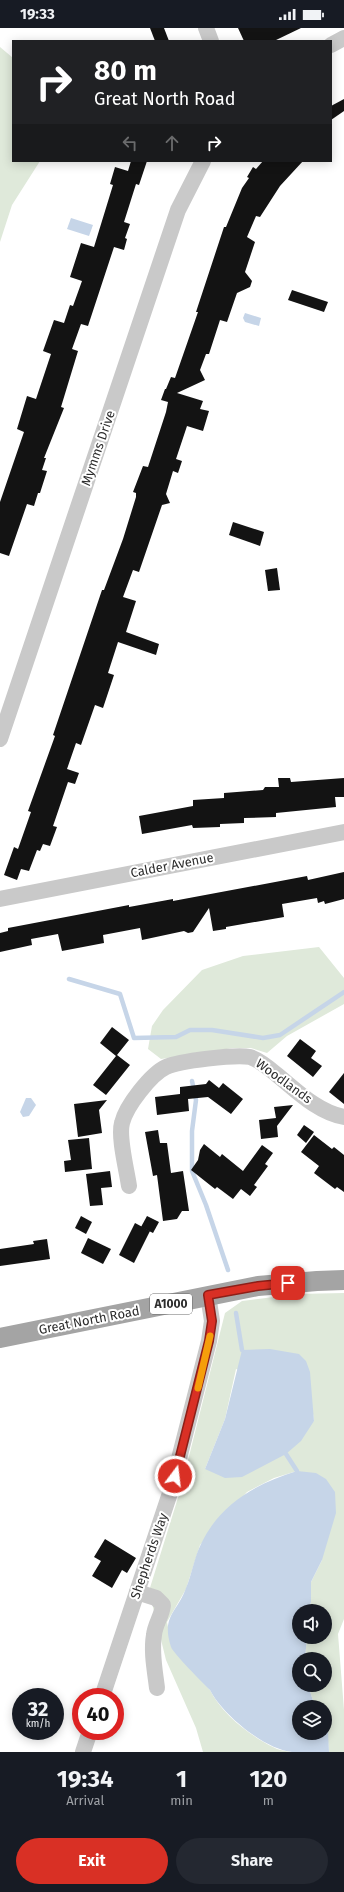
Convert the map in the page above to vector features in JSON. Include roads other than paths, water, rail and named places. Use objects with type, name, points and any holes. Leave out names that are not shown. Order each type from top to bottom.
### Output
[{"type":"main road","name":"Great North Road","points":[[0,1338],[258,1286],[317,1280],[344,1280]]},
{"type":"street","points":[[206,28],[211,40]]},
{"type":"street","points":[[332,44],[344,38]]},
{"type":"street","name":"Mymms Drive","points":[[0,739],[178,210],[202,162]]},
{"type":"street","name":"Calder Avenue","points":[[0,899],[344,832]]},
{"type":"street","name":"Woodlands","points":[[129,1186],[121,1124],[127,1109],[151,1078],[165,1067],[175,1064],[229,1056],[250,1057],[268,1067],[329,1113],[344,1117]]},
{"type":"street","name":"Shepherds Way","points":[[105,1688],[171,1490],[200,1380],[212,1321],[208,1295]]},
{"type":"street","points":[[137,1592],[156,1598],[163,1605],[162,1616],[154,1634],[153,1653],[157,1688]]},
{"type":"street","points":[[83,1752],[87,1740]]},
{"type":"water","points":[[71,218],[93,225],[89,236],[67,229]]},
{"type":"water","points":[[245,313],[261,318],[259,326],[245,322],[243,318]]},
{"type":"water","points":[[26,1098],[31,1098],[36,1105],[29,1116],[23,1117],[20,1112]]},
{"type":"water","points":[[270,1349],[299,1354],[306,1361],[310,1372],[314,1421],[301,1441],[286,1454],[242,1477],[225,1478],[205,1469],[225,1419],[242,1350]]},
{"type":"water","points":[[297,1471],[316,1473],[326,1479],[335,1492],[336,1513],[322,1560],[311,1582],[310,1604],[292,1604],[292,1644],[306,1644],[306,1652],[292,1652],[292,1692],[310,1692],[313,1700],[292,1700],[292,1740],[328,1740],[329,1752],[292,1752],[281,1749],[269,1744],[245,1729],[224,1709],[210,1690],[177,1655],[171,1647],[168,1637],[168,1628],[171,1615],[186,1588],[199,1549],[209,1530],[218,1518],[240,1497],[267,1482]]},
{"type":"waterway","points":[[69,979],[120,994],[134,1038],[176,1037],[190,1030],[212,1030],[263,1038],[280,1035],[344,992]]},
{"type":"waterway","points":[[192,1081],[196,1100],[192,1131],[192,1171],[206,1205],[228,1270]]},
{"type":"waterway","points":[[236,1313],[242,1350]]},
{"type":"waterway","points":[[286,1454],[297,1471]]}]
